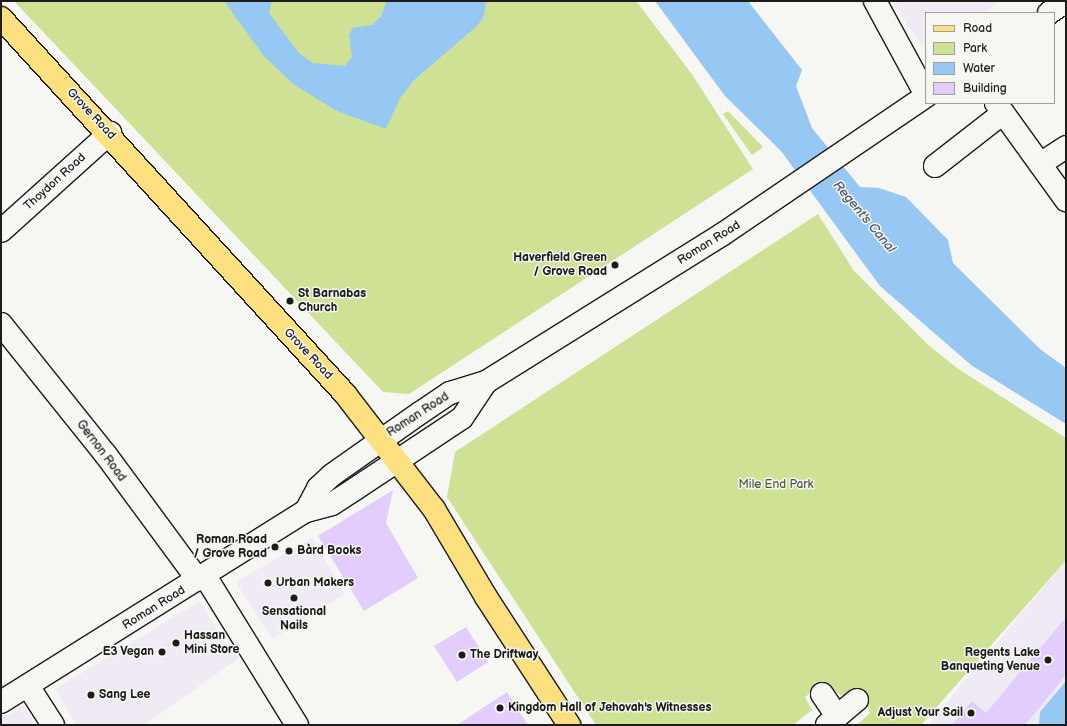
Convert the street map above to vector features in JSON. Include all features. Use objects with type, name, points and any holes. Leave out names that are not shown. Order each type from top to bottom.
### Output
[{"type":"main road","points":[[875,1],[925,93]]},
{"type":"main road","points":[[1050,12],[1066,1]]},
{"type":"main road","name":"Grove Road","points":[[1,18],[110,133],[345,394],[434,509],[486,597],[569,725]]},
{"type":"main road","name":"Roman Road","points":[[306,511],[318,488],[381,440],[450,393],[486,382],[757,211],[925,96]]},
{"type":"main road","points":[[934,166],[999,108],[1066,200]]},
{"type":"main road","name":"Thoydon Road","points":[[1,230],[110,133]]},
{"type":"main road","points":[[1040,164],[1066,147]]},
{"type":"main road","name":"Gernon Road","points":[[1,324],[202,578],[297,725]]},
{"type":"main road","name":"Roman Road","points":[[1,702],[202,578],[306,511],[332,504],[462,418],[486,382]]},
{"type":"main road","points":[[28,686],[53,725]]},
{"type":"main road","points":[[822,694],[832,721],[857,700]]},
{"type":"shaded area","points":[[899,1],[999,1],[986,12],[925,12],[925,45],[922,45],[907,25],[895,3]]},
{"type":"shaded area","points":[[312,538],[345,594],[272,639],[236,582]]},
{"type":"shaded area","points":[[1066,560],[1066,681],[1040,712],[1039,725],[928,725]]},
{"type":"shaded area","points":[[200,601],[223,639],[239,658],[144,725],[76,725],[55,689]]},
{"type":"shaded area","points":[[24,705],[36,725],[1,725],[1,719]]},
{"type":"green space","points":[[14,1],[636,1],[691,73],[753,169],[409,394],[383,392]]},
{"type":"green space","points":[[728,111],[763,147],[752,155],[723,114]]},
{"type":"green space","name":"Mile End Park","points":[[818,214],[854,271],[927,344],[957,368],[1066,438],[1066,560],[921,725],[857,725],[870,713],[864,694],[842,696],[824,683],[805,697],[812,710],[793,725],[596,725],[447,497],[455,452]]},
{"type":"water","points":[[224,1],[272,1],[269,13],[299,53],[313,63],[345,66],[352,57],[349,36],[352,28],[372,25],[381,16],[387,1],[486,1],[484,16],[477,26],[414,80],[400,98],[386,129],[337,111],[293,84],[263,55]]},
{"type":"water","name":"Regent's Canal","points":[[655,1],[748,1],[802,70],[796,86],[812,128],[860,187],[879,188],[906,197],[948,240],[953,263],[1040,349],[1066,368],[1066,424],[971,365],[880,286],[781,151],[725,96]]},
{"type":"water","points":[[1066,681],[1066,725],[1039,725],[1040,712]]},
{"type":"building","points":[[393,490],[386,523],[418,578],[364,611],[318,536]]},
{"type":"building","name":"Regents Lake Banqueting Venue","points":[[1066,617],[1066,675],[1025,725],[952,725],[972,701],[986,713]]},
{"type":"building","name":"The Driftway","points":[[466,627],[488,662],[457,682],[434,646]]},
{"type":"building","name":"Kingdom Hall of Jehovah's Witnesses","points":[[507,692],[528,725],[457,725]]},
{"type":"place","name":"Haverfield Green / Grove Road","points":[[615,265]]},
{"type":"place","name":"St Barnabas Church","points":[[290,301]]},
{"type":"place","name":"Roman Road / Grove Road","points":[[275,547]]},
{"type":"place","name":"Bàrd Books","points":[[289,551]]},
{"type":"place","name":"Urban Makers","points":[[268,583]]},
{"type":"place","name":"Sensational Nails","points":[[294,598]]},
{"type":"place","name":"Hassan Mini Store","points":[[176,643]]},
{"type":"place","name":"E3 Vegan","points":[[162,652]]},
{"type":"place","name":"The Driftway","points":[[462,655]]},
{"type":"place","name":"Regents Lake Banqueting Venue","points":[[1048,660]]},
{"type":"place","name":"Sang Lee","points":[[91,695]]},
{"type":"place","name":"Kingdom Hall of Jehovah's Witnesses","points":[[500,708]]},
{"type":"place","name":"Adjust Your Sail","points":[[971,713]]}]
